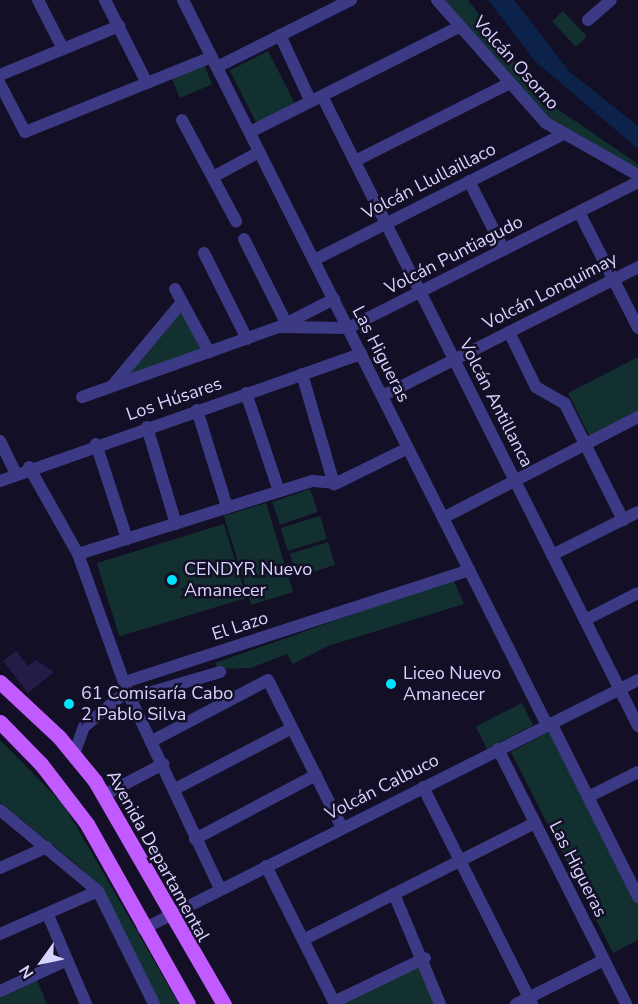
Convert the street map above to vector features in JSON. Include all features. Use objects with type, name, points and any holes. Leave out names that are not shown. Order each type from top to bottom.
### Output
[{"type":"main road","name":"Avenida Departamental","points":[[0,682],[74,754],[104,795],[169,915],[224,1004]]},
{"type":"main road","points":[[0,722],[74,805],[188,1004]]},
{"type":"street","points":[[38,0],[63,49]]},
{"type":"street","points":[[105,0],[147,83]]},
{"type":"street","points":[[0,84],[25,132],[147,83],[215,62],[280,35],[351,0]]},
{"type":"street","name":"Volcán Osorno","points":[[437,0],[508,84],[561,135],[638,175]]},
{"type":"street","points":[[588,20],[611,0]]},
{"type":"street","name":"Las Higueras","points":[[187,1],[261,155],[469,570],[638,897]]},
{"type":"street","points":[[0,75],[118,26]]},
{"type":"street","points":[[250,132],[459,27]]},
{"type":"street","name":"Volcán Antillanca","points":[[280,35],[355,161],[638,726]]},
{"type":"street","points":[[355,161],[508,84]]},
{"type":"street","points":[[182,120],[236,220]]},
{"type":"street","name":"Volcán Llullaillaco","points":[[314,260],[561,135]]},
{"type":"street","points":[[215,181],[261,155]]},
{"type":"street","points":[[469,181],[504,250]]},
{"type":"street","name":"Volcán Puntiagudo","points":[[282,325],[348,328],[638,182]]},
{"type":"street","points":[[579,212],[638,328]]},
{"type":"street","points":[[244,239],[282,325]]},
{"type":"street","points":[[204,253],[247,339]]},
{"type":"street","name":"Volcán Lonquimay","points":[[382,396],[638,267]]},
{"type":"street","points":[[175,289],[208,352]]},
{"type":"street","points":[[82,397],[247,339],[282,325],[333,299]]},
{"type":"street","points":[[111,387],[182,302]]},
{"type":"street","points":[[508,332],[536,387],[563,402],[623,520]]},
{"type":"street","name":"Los Húsares","points":[[0,481],[29,467],[361,354]]},
{"type":"street","points":[[302,374],[334,484]]},
{"type":"street","points":[[246,393],[279,491]]},
{"type":"street","points":[[197,410],[227,507]]},
{"type":"street","points":[[443,518],[638,417]]},
{"type":"street","points":[[147,427],[176,524]]},
{"type":"street","points":[[0,441],[15,472]]},
{"type":"street","points":[[96,444],[127,539]]},
{"type":"street","points":[[78,554],[318,480],[334,484],[408,448]]},
{"type":"street","points":[[29,467],[78,554],[128,690],[220,889]]},
{"type":"street","points":[[552,555],[638,512]]},
{"type":"street","name":"El Lazo","points":[[74,754],[84,727],[128,690],[469,570]]},
{"type":"street","points":[[585,620],[638,593]]},
{"type":"street","points":[[128,690],[220,672]]},
{"type":"street","points":[[152,741],[268,680],[342,828]]},
{"type":"street","name":"Volcán Calbuco","points":[[143,929],[638,680]]},
{"type":"street","points":[[174,789],[292,728]]},
{"type":"street","name":"Las Higueras","points":[[498,749],[626,1004]]},
{"type":"street","points":[[104,795],[163,764]]},
{"type":"street","points":[[588,797],[638,772]]},
{"type":"street","points":[[195,839],[316,775]]},
{"type":"street","points":[[423,787],[530,1001]]},
{"type":"street","points":[[1,811],[98,891],[154,1004]]},
{"type":"street","points":[[303,940],[535,823]]},
{"type":"street","points":[[0,868],[47,847]]},
{"type":"street","points":[[266,866],[334,1003],[425,958]]},
{"type":"street","points":[[0,934],[48,915],[98,891]]},
{"type":"street","points":[[394,894],[425,958],[440,1004]]},
{"type":"street","points":[[48,915],[86,1004]]},
{"type":"street","points":[[0,990],[67,960]]},
{"type":"street","points":[[516,1004],[530,1001],[604,960]]},
{"type":"green space","points":[[440,0],[468,0],[543,99],[638,164],[638,170],[562,132]]},
{"type":"green space","points":[[563,11],[587,37],[576,47],[552,21]]},
{"type":"green space","points":[[268,51],[295,104],[256,123],[230,71]]},
{"type":"green space","points":[[204,65],[212,84],[180,98],[172,79]]},
{"type":"green space","points":[[181,309],[203,350],[125,376]]},
{"type":"green space","points":[[638,357],[638,412],[590,437],[568,393]]},
{"type":"green space","points":[[310,489],[318,512],[280,525],[272,502]]},
{"type":"green space","points":[[266,503],[293,592],[251,605],[224,516]]},
{"type":"green space","points":[[320,516],[327,539],[288,551],[281,528]]},
{"type":"green space","name":"CENDYR Nuevo Amanecer","points":[[224,524],[247,598],[119,637],[97,563]]},
{"type":"green space","points":[[328,542],[335,565],[297,577],[290,554]]},
{"type":"green space","points":[[453,579],[464,604],[328,646],[293,664],[287,654],[251,668],[218,669],[215,663]]},
{"type":"green space","points":[[522,703],[533,725],[487,749],[476,727]]},
{"type":"green space","points":[[550,731],[638,904],[638,940],[613,953],[511,752]]},
{"type":"green space","points":[[0,740],[64,805],[179,1004],[157,1004],[114,914],[83,870],[0,802]]},
{"type":"green space","points":[[423,961],[437,1004],[339,1004]]},
{"type":"green space","points":[[37,980],[47,1004],[0,1004],[0,996]]},
{"type":"water","points":[[488,0],[514,0],[569,71],[638,126],[638,149],[535,61]]},
{"type":"building","points":[[16,651],[28,666],[36,660],[54,672],[28,693],[3,661]]},
{"type":"place","name":"CENDYR Nuevo Amanecer","points":[[172,580]]},
{"type":"place","name":"Liceo Nuevo Amanecer","points":[[391,684]]},
{"type":"place","name":"61 Comisaría Cabo 2 Pablo Silva","points":[[69,704]]}]
